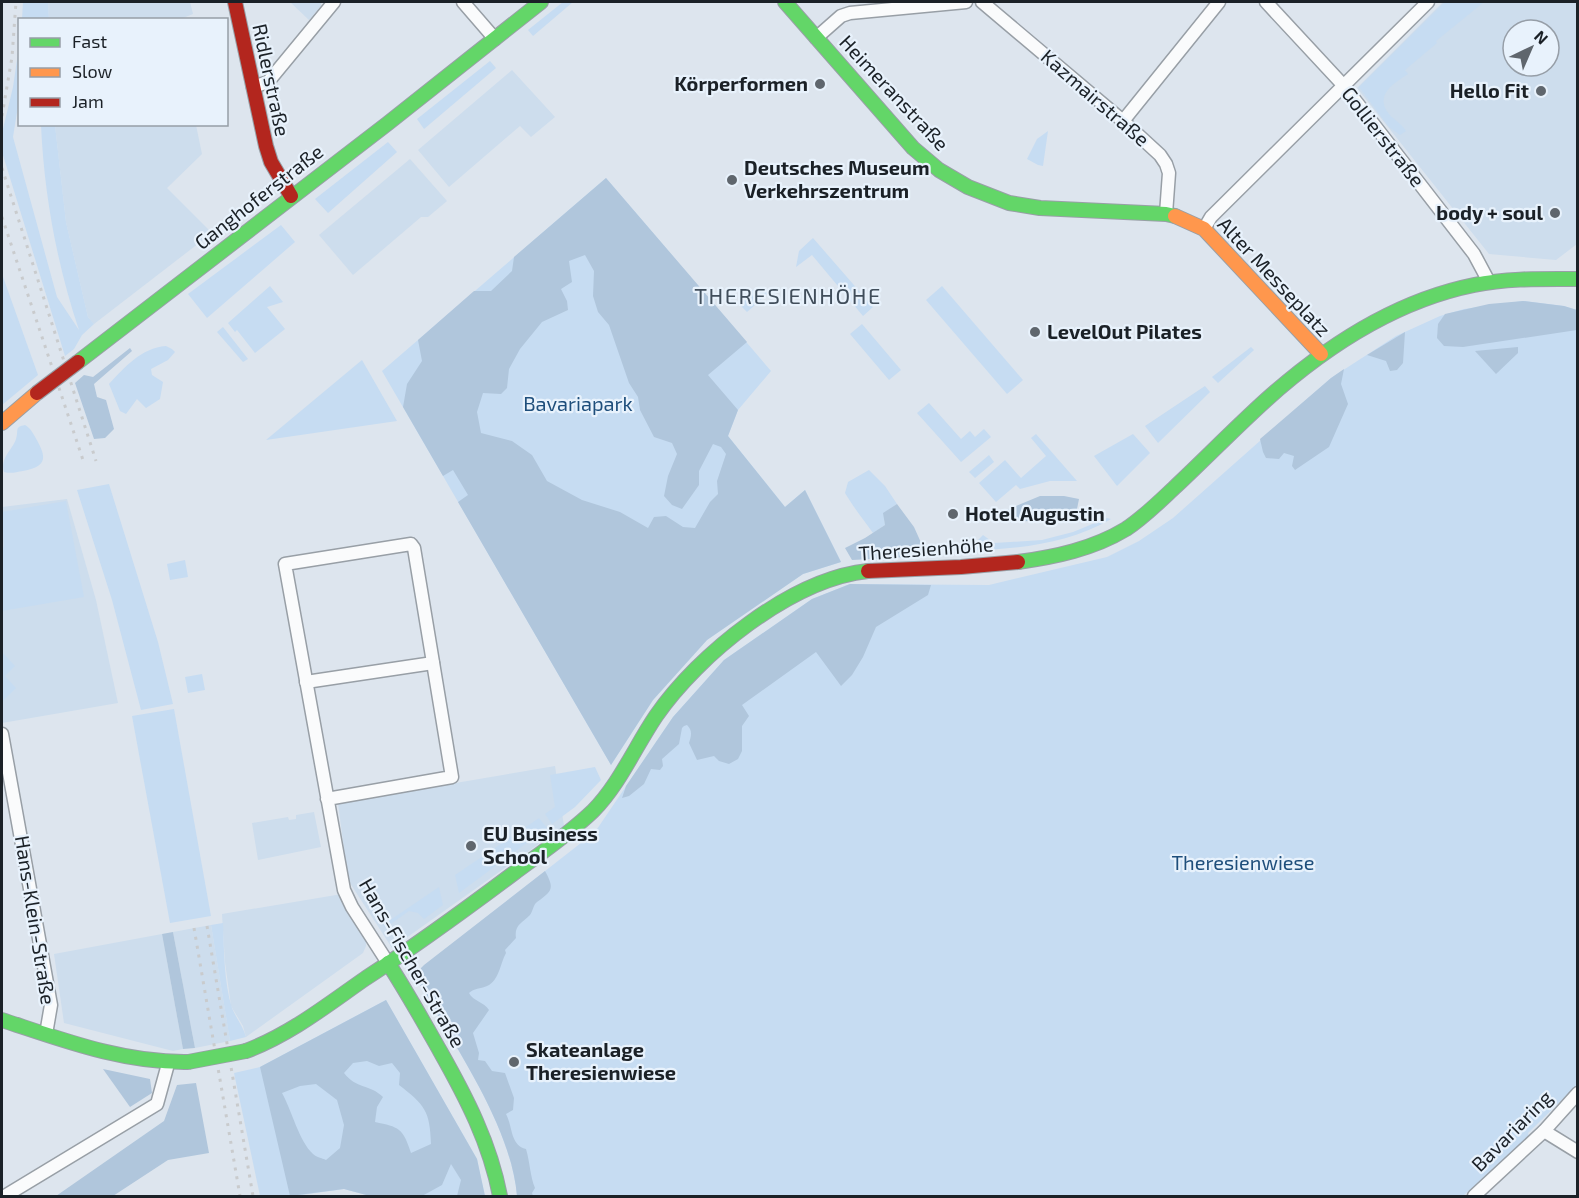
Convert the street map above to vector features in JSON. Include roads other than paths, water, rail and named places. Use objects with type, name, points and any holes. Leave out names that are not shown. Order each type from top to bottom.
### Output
[{"type":"main road","name":"Ridlerstraße","points":[[235,2],[252,87],[271,162],[291,196]]},
{"type":"main road","name":"Ganghoferstraße","points":[[2,423],[37,393],[387,124],[541,2]]},
{"type":"main road","name":"Heimeranstraße","points":[[785,2],[913,148],[939,170],[968,187],[1009,203],[1040,208],[1166,214]]},
{"type":"main road","name":"Alter Messeplatz","points":[[1166,214],[1183,218],[1204,229],[1320,354]]},
{"type":"main road","name":"Theresienhöhe","points":[[1530,279],[1561,284],[1578,290]]},
{"type":"main road","name":"Theresienhöhe","points":[[2,1020],[115,1054],[168,1064],[246,1051],[273,1041],[472,906],[592,812],[620,775],[663,706],[681,683],[716,649],[752,622],[810,587],[850,573],[990,565],[1053,556],[1096,545],[1128,528],[1174,488],[1277,389],[1320,354],[1366,326],[1407,304],[1442,292],[1489,282],[1578,279]]},
{"type":"main road","name":"Hans-Fischer-Straße","points":[[388,963],[406,991],[482,1130],[495,1168],[500,1197]]},
{"type":"street","points":[[252,87],[268,82],[334,2]]},
{"type":"street","points":[[463,2],[495,39]]},
{"type":"street","points":[[816,38],[841,16],[850,13],[966,2]]},
{"type":"street","name":"Kazmairstraße","points":[[982,2],[1158,153],[1167,164],[1169,173],[1166,214]]},
{"type":"street","points":[[1123,121],[1219,2]]},
{"type":"street","name":"Gollierstraße","points":[[1266,2],[1344,86],[1474,254],[1489,282]]},
{"type":"street","points":[[1204,229],[1210,217],[1428,2]]},
{"type":"street","name":"Hans-Fischer-Straße","points":[[388,963],[352,907],[344,890],[285,564],[411,544],[414,548],[433,663]]},
{"type":"street","points":[[306,682],[433,663],[452,777],[327,799]]},
{"type":"street","name":"Hans-Klein-Straße","points":[[2,734],[51,1005],[46,1034]]},
{"type":"street","points":[[5,1197],[157,1104],[168,1064]]},
{"type":"street","name":"Bavariaring","points":[[1474,1197],[1544,1131],[1578,1093]]},
{"type":"street","points":[[1544,1131],[1578,1152]]},
{"type":"railway","points":[[2,116],[12,57],[16,2]]},
{"type":"railway","points":[[2,168],[96,461]]},
{"type":"railway","points":[[2,217],[84,463]]},
{"type":"railway","points":[[207,926],[253,1196]]},
{"type":"railway","points":[[194,928],[240,1196]]},
{"type":"place","name":"Körperformen","points":[[820,84]]},
{"type":"place","name":"Hello Fit","points":[[1541,91]]},
{"type":"place","name":"Deutsches Museum Verkehrszentrum","points":[[732,180]]},
{"type":"place","name":"body + soul","points":[[1555,213]]},
{"type":"place","name":"LevelOut Pilates","points":[[1035,332]]},
{"type":"place","name":"Hotel Augustin","points":[[953,514]]},
{"type":"place","name":"EU Business School","points":[[471,846]]},
{"type":"place","name":"Skateanlage Theresienwiese","points":[[514,1062]]},
{"type":"district","name":"THERESIENHÖHE","points":[[788,296]]},
{"type":"park label","name":"Bavariapark","points":[[578,404]]},
{"type":"park label","name":"Theresienwiese","points":[[1243,863]]}]
